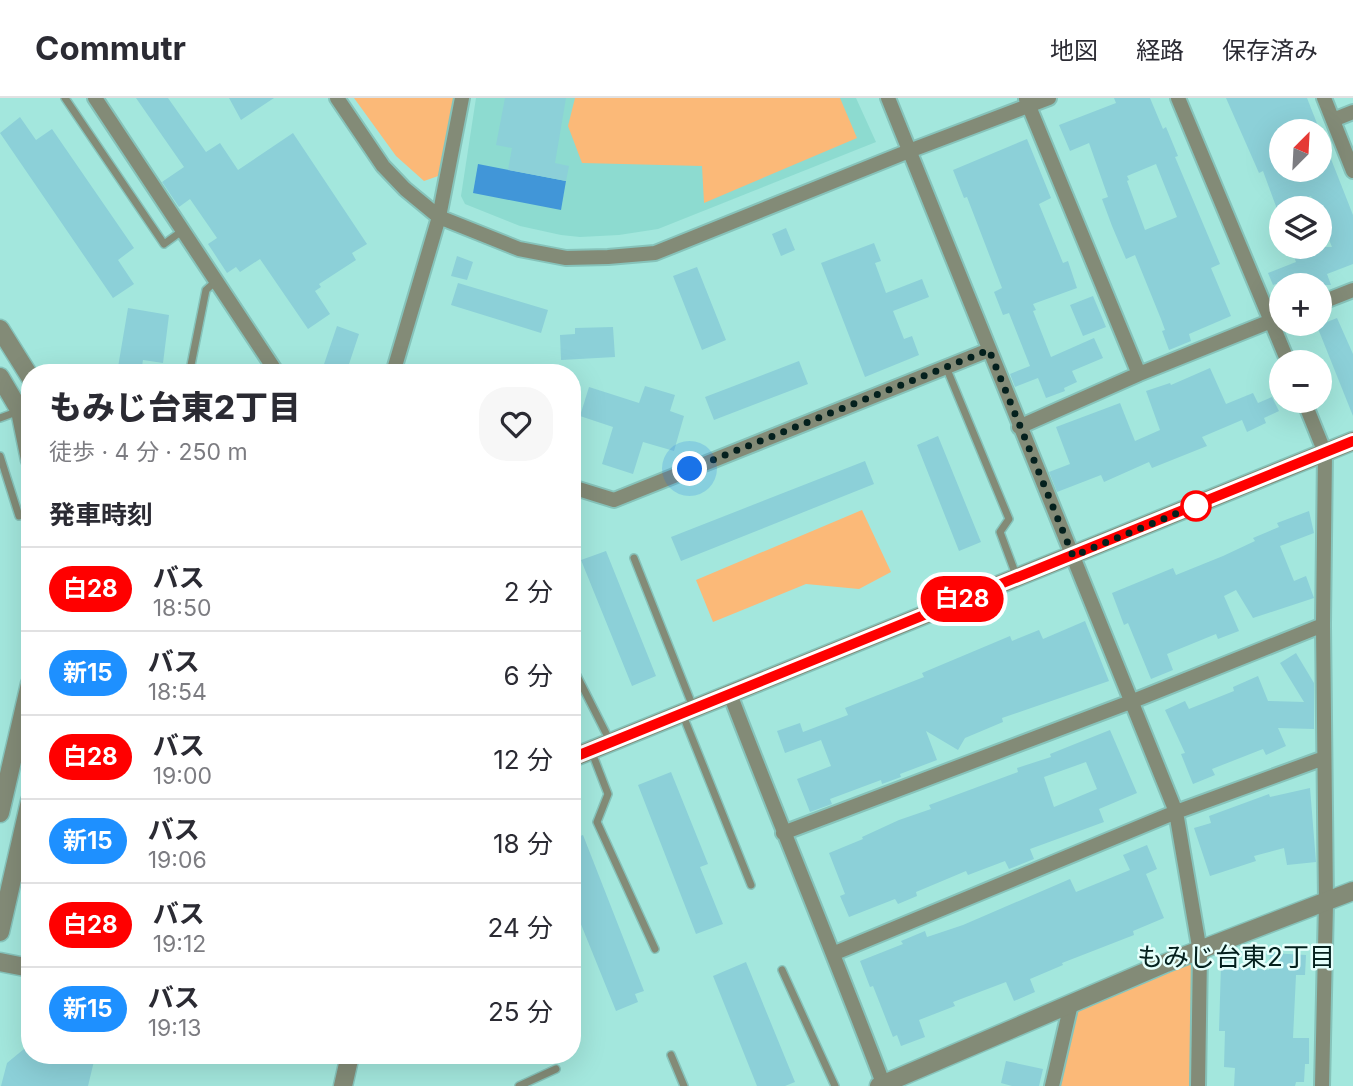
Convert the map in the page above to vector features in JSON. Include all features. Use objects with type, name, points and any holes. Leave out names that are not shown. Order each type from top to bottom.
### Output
[{"type":"street","points":[[94,98],[271,364]]},
{"type":"street","points":[[337,98],[383,166],[405,189],[439,217],[519,249],[566,258],[655,253],[1027,102],[1049,98]]},
{"type":"street","points":[[396,364],[439,217],[462,98]]},
{"type":"street","points":[[888,98],[1177,812],[1200,952],[1198,1086]]},
{"type":"street","points":[[1178,98],[1269,303]]},
{"type":"street","points":[[1324,98],[1353,171]]},
{"type":"street","points":[[1027,102],[1139,374]]},
{"type":"street","points":[[1333,120],[1353,113]]},
{"type":"street","points":[[1332,298],[1353,290]]},
{"type":"street","points":[[1019,427],[1139,374],[1269,322]]},
{"type":"street","points":[[0,329],[22,364]]},
{"type":"street","points":[[581,490],[614,500],[989,350]]},
{"type":"street","points":[[0,377],[21,416]]},
{"type":"street","points":[[1309,413],[1325,453],[1326,903],[1322,1086]]},
{"type":"street","points":[[581,754],[1353,441]]},
{"type":"street","points":[[783,833],[1133,701],[1324,625]]},
{"type":"street","points":[[730,694],[783,833],[835,953],[881,1085],[1166,963],[1353,891]]},
{"type":"street","points":[[0,813],[21,723]]},
{"type":"street","points":[[835,953],[1177,812],[1324,758]]},
{"type":"street","points":[[0,932],[21,840]]},
{"type":"street","points":[[0,962],[21,966]]},
{"type":"street","points":[[1052,1086],[1071,1004]]},
{"type":"street","points":[[342,1086],[348,1064]]},
{"type":"lane","points":[[65,98],[164,244],[183,231]]},
{"type":"lane","points":[[191,364],[206,290],[216,281]]},
{"type":"lane","points":[[946,366],[1009,519],[1000,532],[1017,576]]},
{"type":"lane","points":[[0,418],[20,411]]},
{"type":"lane","points":[[0,456],[19,516],[21,515]]},
{"type":"lane","points":[[634,558],[751,885]]},
{"type":"lane","points":[[581,684],[610,741]]},
{"type":"lane","points":[[590,749],[608,794],[597,822],[655,949]]},
{"type":"lane","points":[[782,970],[835,1086]]},
{"type":"lane","points":[[671,1055],[684,1086]]},
{"type":"lane","points":[[519,1086],[556,1069]]},
{"type":"shaded area","points":[[354,98],[455,98],[441,175],[424,181],[396,156]]},
{"type":"shaded area","points":[[476,98],[856,98],[876,142],[658,229],[619,235],[561,235],[520,226],[465,204],[461,196]]},
{"type":"shaded area","points":[[575,98],[840,98],[857,138],[704,203],[702,166],[582,163],[568,126]]},
{"type":"shaded area","points":[[862,510],[891,572],[859,589],[806,584],[713,622],[696,580]]},
{"type":"shaded area","points":[[1200,952],[1198,1086],[1052,1086],[1071,1004]]},
{"type":"water","points":[[478,164],[566,181],[561,210],[473,193]]},
{"type":"building","points":[[136,98],[168,98],[206,152],[220,143],[238,170],[293,133],[367,244],[352,253],[356,260],[319,284],[321,287],[315,291],[330,314],[308,329],[260,259],[240,272],[236,267],[227,273],[208,244],[217,238],[190,199],[179,207],[162,182],[184,167]]},
{"type":"building","points":[[229,98],[274,98],[241,120]]},
{"type":"building","points":[[505,98],[566,98],[555,163],[569,166],[566,181],[508,170],[512,148],[496,145]]},
{"type":"building","points":[[1114,98],[1150,98],[1163,129],[1166,127],[1178,156],[1175,157],[1220,264],[1211,268],[1231,316],[1189,334],[1191,341],[1169,350],[1162,331],[1165,330],[1135,255],[1126,259],[1112,226],[1102,199],[1108,197],[1089,143],[1070,151],[1059,125],[1116,103]],"holes":[[[1156,164],[1177,217],[1145,230],[1127,176]]]},
{"type":"building","points":[[1226,98],[1307,98],[1315,119],[1269,119],[1269,182],[1332,182],[1332,162],[1353,215],[1353,264],[1330,273],[1269,273],[1269,275],[1268,273],[1296,262],[1295,259],[1332,259],[1332,196],[1272,196],[1263,171],[1259,173]]},
{"type":"building","points":[[20,117],[36,140],[52,129],[134,248],[118,260],[134,284],[113,298],[0,133]]},
{"type":"building","points":[[1027,139],[1051,198],[1039,204],[1063,263],[1068,261],[1077,288],[1033,304],[1036,310],[1033,311],[1051,357],[1094,338],[1103,358],[1072,371],[1077,382],[1064,388],[1065,391],[1046,398],[1038,378],[1015,387],[1010,374],[1030,366],[1009,313],[1003,315],[994,292],[1002,288],[967,197],[964,198],[953,170]]},
{"type":"building","points":[[786,228],[795,250],[781,256],[772,234]]},
{"type":"building","points":[[874,243],[881,261],[875,263],[886,293],[922,279],[929,297],[893,311],[904,339],[912,336],[919,355],[865,377],[821,263]]},
{"type":"building","points":[[457,256],[473,262],[467,280],[451,276]]},
{"type":"building","points":[[697,267],[726,340],[702,350],[673,276]]},
{"type":"building","points":[[458,283],[548,310],[541,333],[451,305]]},
{"type":"building","points":[[1093,296],[1106,327],[1083,336],[1070,305]]},
{"type":"building","points":[[128,308],[169,315],[163,363],[143,360],[142,364],[119,364]]},
{"type":"building","points":[[1337,318],[1353,354],[1353,416],[1332,364],[1332,350],[1327,350],[1321,336],[1332,336],[1332,320]]},
{"type":"building","points":[[337,326],[359,334],[349,364],[324,364]]},
{"type":"building","points":[[613,327],[615,357],[561,360],[560,335],[575,334],[575,328]]},
{"type":"building","points":[[799,361],[808,384],[714,420],[705,397]]},
{"type":"building","points":[[1210,368],[1226,404],[1253,393],[1258,403],[1269,398],[1269,413],[1275,413],[1264,418],[1266,423],[1247,432],[1242,420],[1202,437],[1207,446],[1152,468],[1149,462],[1104,482],[1101,475],[1057,492],[1049,472],[1070,464],[1056,427],[1120,403],[1135,441],[1160,430],[1146,391],[1170,383],[1171,385]]},
{"type":"building","points":[[645,386],[675,395],[670,411],[684,416],[674,451],[643,442],[633,474],[602,464],[613,427],[581,416],[589,387],[639,403]]},
{"type":"building","points":[[938,436],[981,542],[959,551],[917,445]]},
{"type":"building","points":[[865,461],[874,484],[681,561],[671,537]]},
{"type":"building","points":[[1309,511],[1314,533],[1280,546],[1294,581],[1306,576],[1314,598],[1253,618],[1236,590],[1224,596],[1239,631],[1218,639],[1216,634],[1167,654],[1173,670],[1151,679],[1128,623],[1124,625],[1112,593],[1173,568],[1176,575],[1223,556],[1255,541],[1253,538],[1279,527],[1277,523]]},
{"type":"building","points":[[606,551],[656,676],[632,686],[581,560]]},
{"type":"building","points":[[1085,621],[1109,681],[1002,718],[1003,722],[965,738],[958,750],[926,731],[937,760],[882,784],[881,780],[830,799],[832,804],[810,812],[797,779],[831,766],[821,740],[785,753],[777,731],[800,723],[803,732],[848,715],[845,708],[924,677],[922,673],[1010,636],[1012,641],[1039,630],[1043,639]]},
{"type":"building","points":[[1296,653],[1314,683],[1314,729],[1278,728],[1286,746],[1266,755],[1263,749],[1212,769],[1215,775],[1193,784],[1181,754],[1185,753],[1165,710],[1185,701],[1189,709],[1234,691],[1233,687],[1258,676],[1268,701],[1304,702],[1280,663]]},
{"type":"building","points":[[1110,730],[1137,793],[1099,809],[1104,822],[1030,849],[1034,859],[1009,869],[1005,861],[968,875],[966,871],[916,892],[917,896],[898,904],[895,899],[849,917],[840,896],[845,894],[829,853],[899,820],[931,809],[929,805],[1018,772],[1017,768],[1051,757],[1050,754]],"holes":[[[1086,762],[1097,789],[1054,807],[1044,777]]]},
{"type":"building","points":[[671,772],[708,864],[700,867],[723,924],[696,934],[638,785]]},
{"type":"building","points":[[1310,788],[1316,862],[1287,865],[1284,848],[1254,856],[1256,861],[1210,876],[1194,828],[1211,823],[1209,816],[1269,794],[1270,797]]},
{"type":"building","points":[[583,835],[644,991],[635,994],[638,1002],[616,1011],[581,924]]},
{"type":"building","points":[[1147,845],[1157,869],[1146,874],[1164,918],[1133,931],[1134,935],[1062,963],[1063,965],[1030,979],[1035,992],[1014,1001],[1006,982],[953,1002],[955,1006],[919,1020],[925,1037],[901,1046],[897,1035],[893,1037],[860,961],[903,944],[901,941],[925,931],[927,937],[963,925],[1070,879],[1076,892],[1130,870],[1123,855]]},
{"type":"building","points":[[1270,953],[1306,955],[1305,975],[1296,975],[1293,1038],[1309,1038],[1309,1064],[1305,1064],[1304,1082],[1296,1082],[1295,1086],[1234,1086],[1235,1068],[1224,1067],[1225,1031],[1219,1031],[1221,965],[1269,970]]},
{"type":"building","points":[[746,962],[795,1082],[785,1086],[757,1086],[713,976]]},
{"type":"building","points":[[21,1051],[21,1064],[93,1064],[88,1086],[1,1086],[7,1063]]},
{"type":"building","points":[[1006,1061],[1043,1069],[1039,1086],[1012,1086],[1001,1083]]},
{"type":"bus line","name":"白28","points":[[581,754],[1353,441]]},
{"type":"district","name":"もみじ台東2丁目","points":[[1236,956]]},
{"type":"route","points":[[690,469],[989,350],[1073,556],[1202,503],[1196,506]]}]
